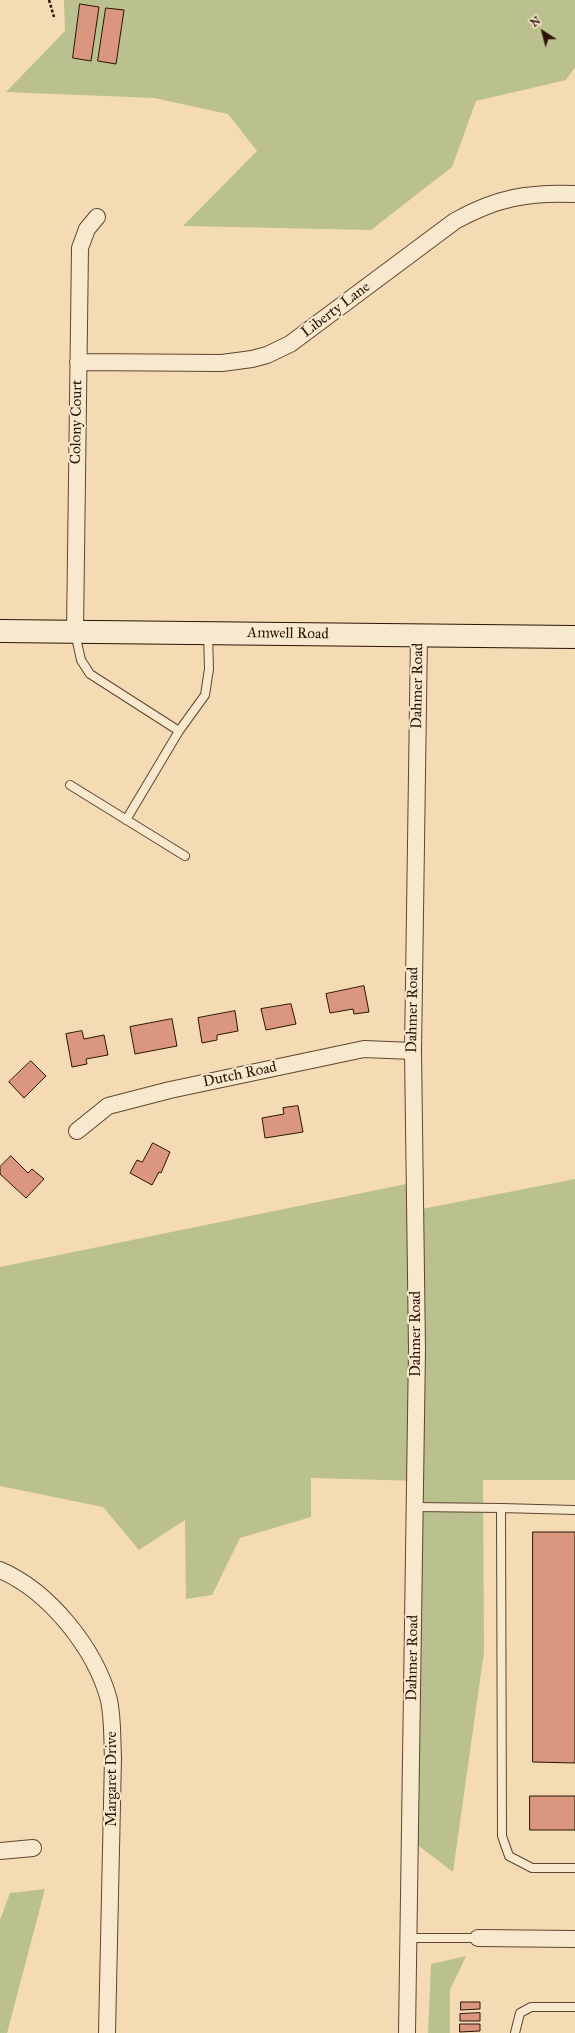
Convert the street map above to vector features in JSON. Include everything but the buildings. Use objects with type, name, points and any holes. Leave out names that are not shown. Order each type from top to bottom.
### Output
[{"type":"main road","name":"Amwell Road","points":[[0,631],[575,637]]},
{"type":"street","name":"Liberty Lane","points":[[78,362],[222,363],[252,359],[267,355],[290,344],[455,221],[478,208],[512,197],[553,193],[575,194]]},
{"type":"street","name":"Colony Court","points":[[75,632],[80,248],[87,229],[97,217]]},
{"type":"street","name":"Dahmer Road","points":[[407,2033],[417,1349],[413,1052],[418,635]]},
{"type":"street","name":"Dutch Road","points":[[77,1131],[108,1106],[170,1090],[364,1049],[413,1052]]},
{"type":"street","name":"Margaret Drive","points":[[0,1570],[40,1594],[62,1616],[80,1640],[102,1681],[109,1701],[112,1720],[113,1758],[108,2033]]},
{"type":"street","points":[[0,1851],[33,1848]]},
{"type":"street","points":[[478,1938],[575,1940]]},
{"type":"lane","points":[[75,632],[81,660],[90,674],[179,731]]},
{"type":"lane","points":[[126,820],[179,731],[205,695],[209,669],[208,633]]},
{"type":"lane","points":[[70,785],[185,856]]},
{"type":"lane","points":[[415,1507],[575,1510]]},
{"type":"lane","points":[[501,1508],[502,1836],[509,1856],[532,1868],[575,1868]]},
{"type":"lane","points":[[408,1938],[478,1938]]},
{"type":"lane","points":[[515,2033],[520,2013],[526,2008],[575,2008]]},
{"type":"path","points":[[49,0],[54,17]]},
{"type":"green space","points":[[64,0],[575,0],[575,67],[566,80],[476,101],[452,167],[371,230],[183,226],[257,151],[228,114],[154,98],[6,92],[65,31]]},
{"type":"green space","points":[[575,1179],[575,1480],[483,1480],[484,1652],[453,1872],[415,1843],[420,1481],[311,1478],[311,1517],[240,1538],[212,1595],[186,1599],[185,1520],[139,1550],[103,1507],[0,1486],[0,1267],[421,1181],[422,1209]]},
{"type":"green space","points":[[45,1889],[7,2033],[0,2033],[0,1920],[10,1893]]},
{"type":"green space","points":[[466,1956],[450,1990],[450,2033],[428,2033],[431,1964]]}]
